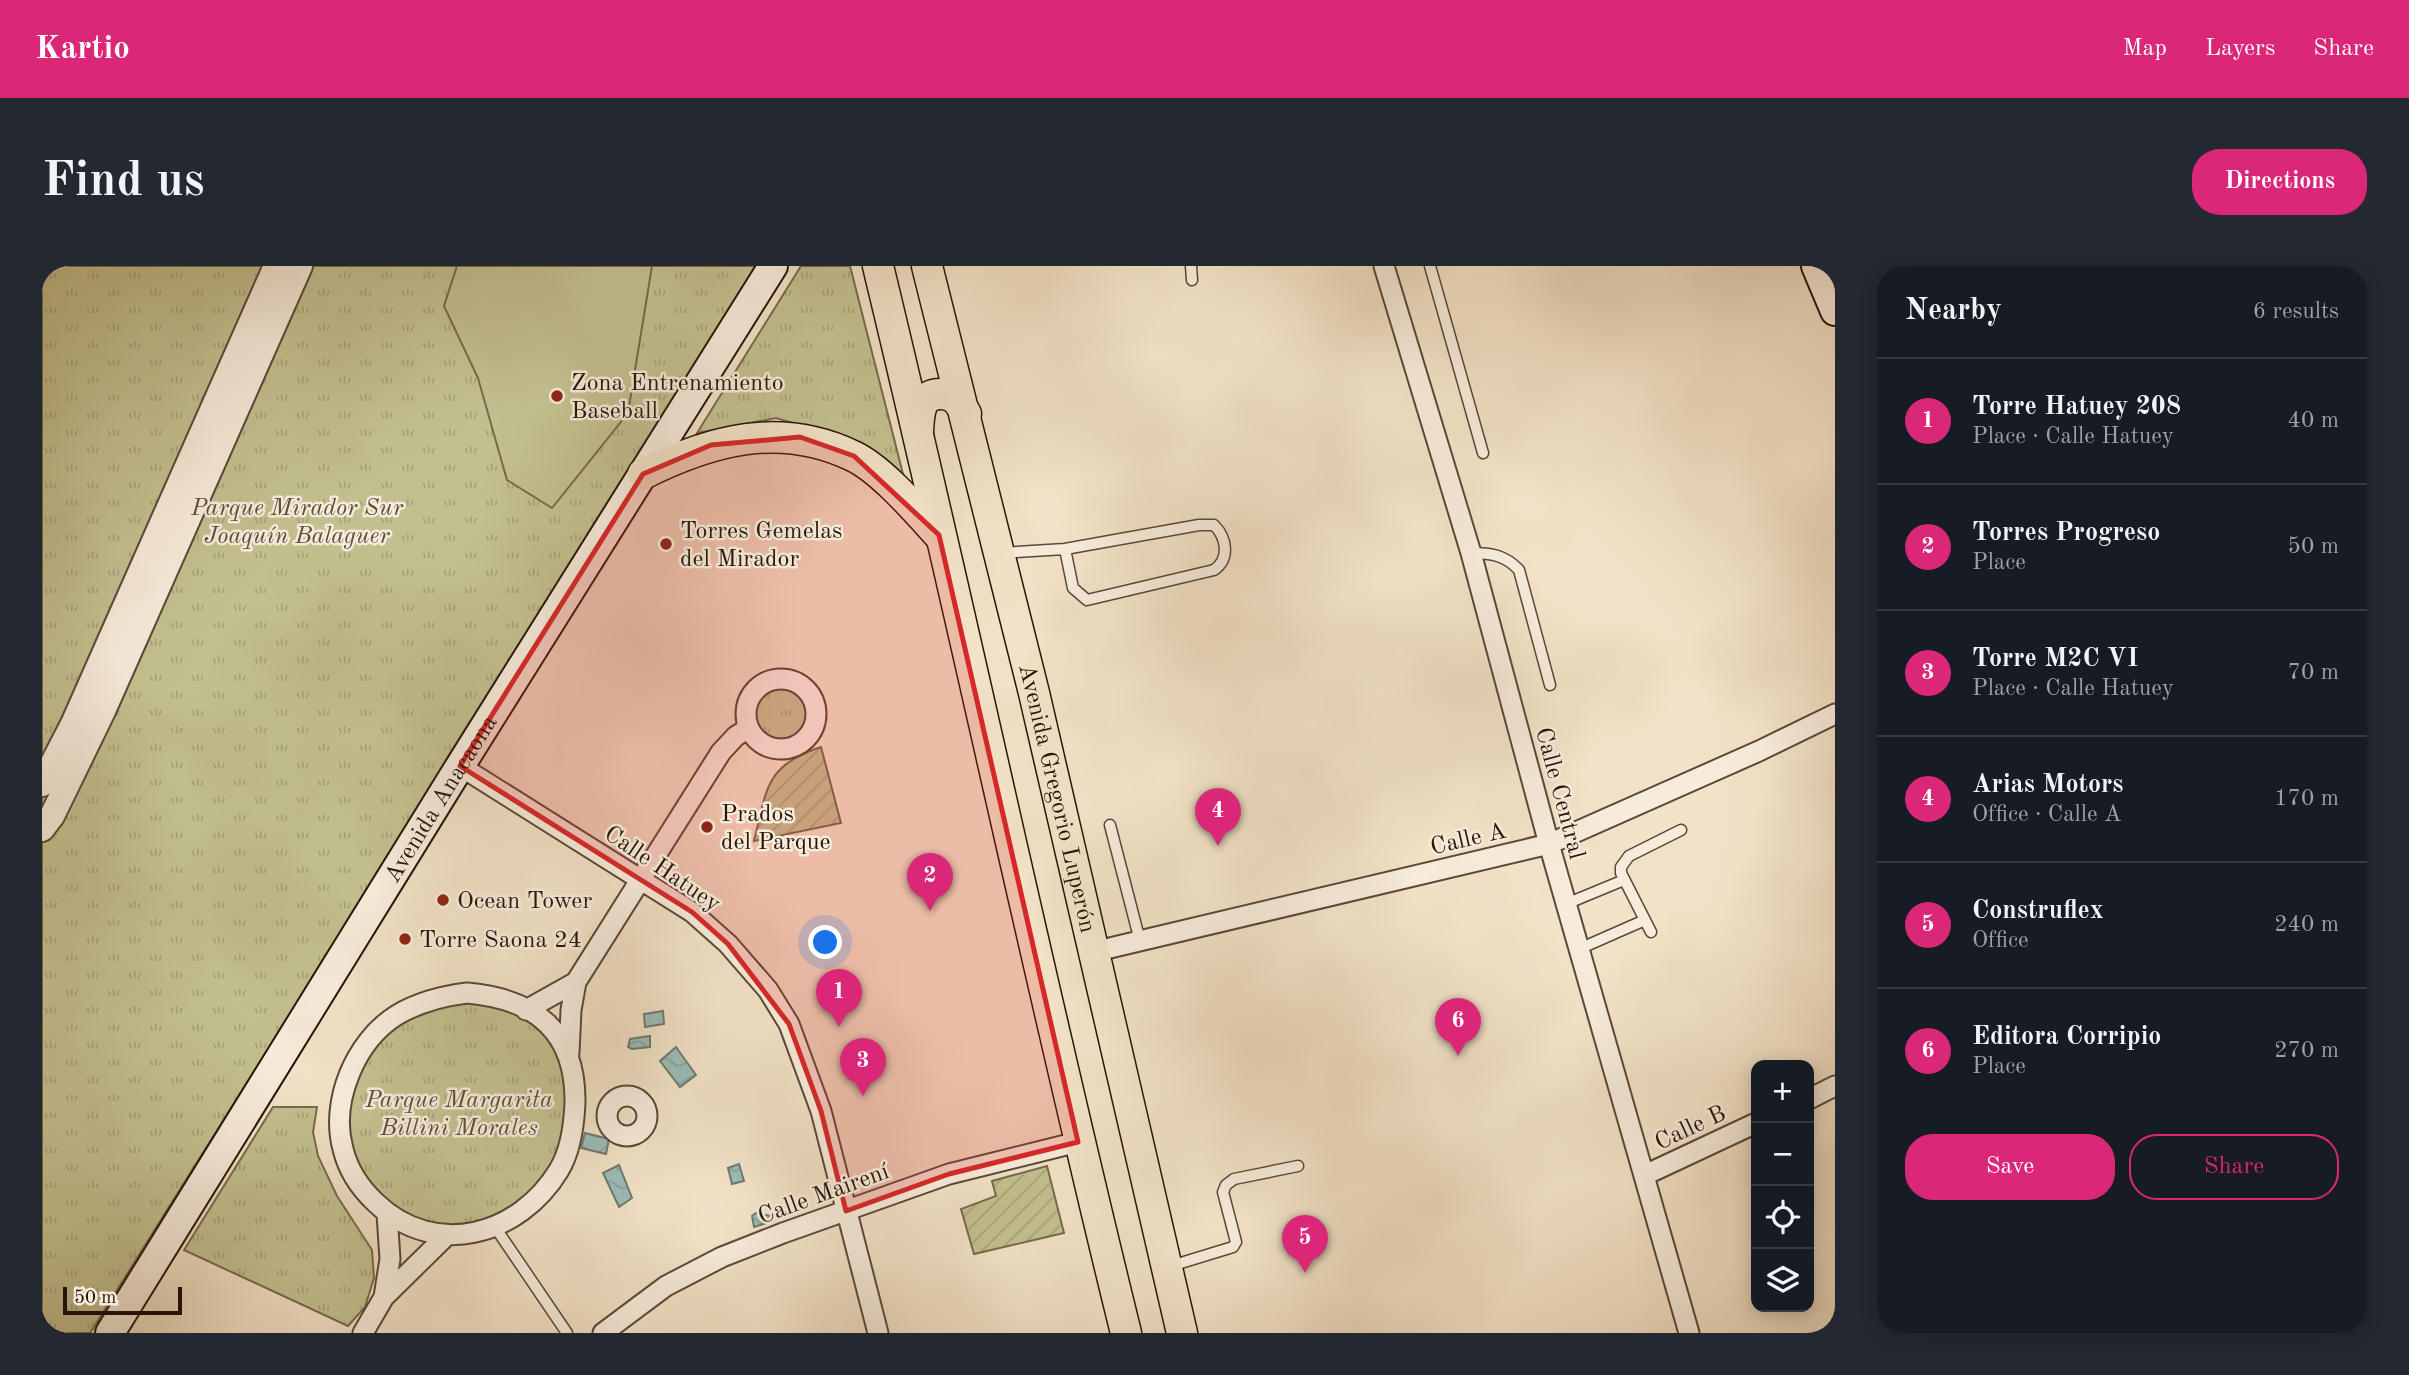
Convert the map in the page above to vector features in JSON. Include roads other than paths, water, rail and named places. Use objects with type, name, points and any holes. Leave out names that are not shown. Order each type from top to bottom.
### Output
[{"type":"main road","name":"Avenida Anacaona","points":[[110,1333],[460,766],[774,266]]},
{"type":"main road","points":[[878,266],[1079,1142],[1126,1333]]},
{"type":"main road","name":"Avenida Gregorio Luperón","points":[[927,266],[1000,553],[1182,1333]]},
{"type":"main road","points":[[1816,266],[1835,311]]},
{"type":"main road","points":[[918,432],[919,412],[924,400],[932,394],[949,394],[958,401],[966,414]]},
{"type":"main road","points":[[643,474],[712,445],[755,437],[800,438],[854,456],[893,487],[939,535]]},
{"type":"street","points":[[256,266],[263,295]]},
{"type":"street","points":[[42,784],[73,724],[276,266]]},
{"type":"street","points":[[42,829],[52,816],[103,711],[300,266]]},
{"type":"street","name":"Calle Central","points":[[1384,266],[1471,553],[1549,844],[1689,1333]]},
{"type":"street","name":"Calle A","points":[[1093,952],[1549,844],[1747,757],[1835,714]]},
{"type":"street","points":[[569,1054],[571,1010],[576,982],[721,752],[736,736],[749,728]]},
{"type":"street","name":"Calle Hatuey","points":[[460,766],[692,912],[728,944],[768,990],[802,1053],[821,1111],[878,1333]]},
{"type":"street","points":[[526,1010],[576,982]]},
{"type":"street","points":[[467,993],[488,995],[526,1010],[560,1036],[569,1054],[575,1081],[575,1115],[571,1143],[555,1176],[543,1192],[495,1227],[470,1234],[446,1236],[408,1226],[387,1214],[366,1194],[352,1172],[342,1149],[341,1102],[347,1081],[362,1050],[377,1031],[396,1016],[441,996],[467,993]]},
{"type":"street","points":[[1814,1096],[1835,1086]]},
{"type":"street","points":[[575,1115],[607,1115]]},
{"type":"street","name":"Calle B","points":[[1645,1175],[1751,1125]]},
{"type":"street","name":"Calle Mairení","points":[[603,1333],[666,1286],[722,1257],[949,1174],[1079,1142]]},
{"type":"street","points":[[384,1297],[390,1259],[387,1214]]},
{"type":"street","points":[[363,1333],[384,1297],[446,1236]]},
{"type":"lane","points":[[1191,266],[1192,280]]},
{"type":"lane","points":[[1430,266],[1483,453]]},
{"type":"lane","points":[[1000,553],[1065,550],[1199,525],[1214,525],[1222,533],[1226,557],[1222,565],[1214,570],[1087,600],[1073,587],[1065,550]]},
{"type":"lane","points":[[1471,553],[1490,553],[1509,559],[1519,570],[1550,685]]},
{"type":"lane","points":[[1110,825],[1140,941]]},
{"type":"lane","points":[[1651,932],[1620,867],[1629,856],[1681,830]]},
{"type":"lane","points":[[1566,904],[1624,880]]},
{"type":"lane","points":[[1580,949],[1645,920]]},
{"type":"lane","points":[[1167,1267],[1233,1247],[1236,1242],[1223,1192],[1226,1185],[1234,1179],[1298,1166]]},
{"type":"lane","points":[[495,1227],[567,1333]]},
{"type":"water","points":[[663,1011],[664,1024],[645,1027],[644,1014]]},
{"type":"water","points":[[650,1036],[650,1047],[628,1047],[630,1039]]},
{"type":"water","points":[[676,1047],[696,1075],[680,1087],[660,1061]]},
{"type":"water","points":[[585,1133],[609,1139],[606,1154],[581,1148]]},
{"type":"water","points":[[739,1164],[744,1181],[732,1184],[728,1168]]},
{"type":"water","points":[[619,1165],[632,1198],[619,1207],[603,1173]]},
{"type":"water","points":[[756,1213],[771,1216],[773,1221],[754,1227],[752,1216]]},
{"type":"place","name":"Zona Entrenamiento Baseball","points":[[557,396]]},
{"type":"place","name":"Torres Gemelas del Mirador","points":[[666,544]]},
{"type":"place","name":"Prados del Parque","points":[[707,827]]},
{"type":"place","name":"Arias Motors","points":[[1218,846]]},
{"type":"place","name":"Ocean Tower","points":[[443,900]]},
{"type":"place","name":"Torres Progreso","points":[[930,911]]},
{"type":"place","name":"Torre Saona 24","points":[[405,939]]},
{"type":"place","name":"Torre Hatuey 208","points":[[839,1027]]},
{"type":"place","name":"Editora Corripio","points":[[1458,1056]]},
{"type":"place","name":"Torre M2C VI","points":[[863,1096]]},
{"type":"place","name":"Construflex","points":[[1305,1273]]},
{"type":"park label","name":"Parque Mirador Sur Joaquín Balaguer","points":[[297,521]]},
{"type":"park label","name":"Parque Margarita Billini Morales","points":[[459,1113]]}]
